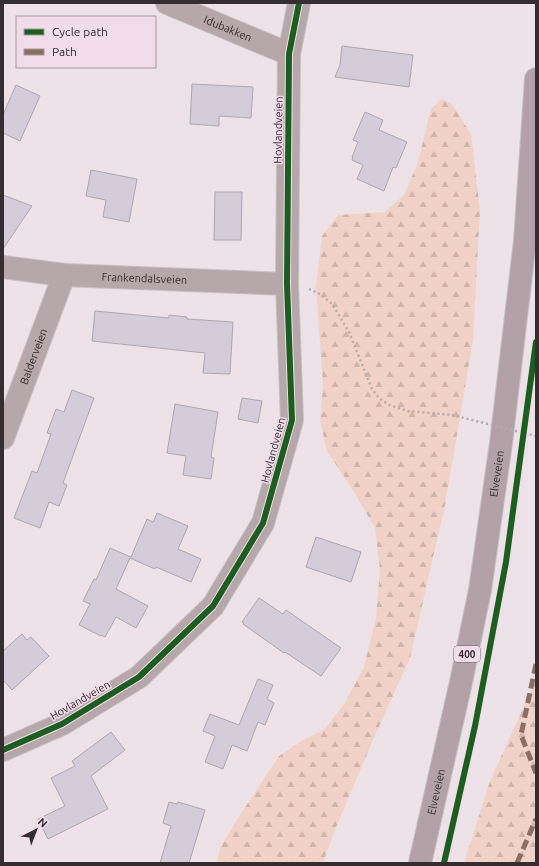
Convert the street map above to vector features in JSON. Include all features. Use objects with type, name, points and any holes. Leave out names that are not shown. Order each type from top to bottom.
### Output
[{"type":"highway","name":"Elveveien","points":[[420,863],[480,590],[501,443],[525,241],[536,79]]},
{"type":"street","name":"Idubakken","points":[[167,3],[289,54]]},
{"type":"street","name":"Hovlandveien","points":[[3,750],[62,724],[139,677],[213,606],[263,523],[292,420],[287,284],[289,54],[299,3]]},
{"type":"street","name":"Frankendalsveien","points":[[3,267],[64,275],[287,284]]},
{"type":"street","name":"Balderveien","points":[[3,438],[64,275]]},
{"type":"path","points":[[287,284],[320,294],[332,304],[349,332],[372,389],[379,398],[389,405],[408,411],[452,415],[536,436]]},
{"type":"path","points":[[523,436],[524,428]]},
{"type":"green space","points":[[442,99],[452,104],[471,134],[480,210],[473,340],[445,505],[410,658],[372,742],[334,832],[323,863],[217,863],[220,848],[279,756],[300,742],[325,729],[345,703],[364,667],[376,618],[380,570],[375,528],[351,487],[327,451],[320,420],[323,385],[316,286],[322,236],[338,215],[385,212],[404,195],[418,162],[431,109]]},
{"type":"green space","points":[[536,680],[536,863],[464,863],[490,781]]},
{"type":"building","points":[[342,46],[413,55],[409,87],[335,77],[340,65]]},
{"type":"building","points":[[192,84],[253,87],[251,118],[219,116],[219,126],[190,124]]},
{"type":"building","points":[[16,85],[40,96],[20,141],[3,133],[3,115]]},
{"type":"building","points":[[365,112],[383,120],[379,130],[407,142],[396,168],[393,167],[384,191],[357,179],[363,165],[352,160],[358,142],[353,140]]},
{"type":"building","points":[[91,170],[137,179],[129,222],[103,217],[106,200],[86,196]]},
{"type":"building","points":[[215,192],[242,192],[241,240],[214,240]]},
{"type":"building","points":[[3,195],[32,206],[3,249]]},
{"type":"building","points":[[95,311],[169,318],[169,315],[187,317],[187,319],[233,322],[230,374],[203,373],[205,353],[92,341]]},
{"type":"building","points":[[72,390],[94,398],[63,483],[67,485],[59,506],[49,502],[40,528],[14,518],[32,471],[37,473],[51,434],[47,433],[56,409],[64,412]]},
{"type":"building","points":[[242,398],[262,401],[258,423],[238,419]]},
{"type":"building","points":[[175,404],[218,412],[211,457],[214,458],[211,479],[183,475],[186,456],[167,453]]},
{"type":"building","points":[[157,513],[188,526],[178,549],[201,559],[191,582],[130,558],[116,589],[148,606],[136,628],[116,617],[105,637],[79,625],[90,604],[83,601],[94,579],[96,580],[110,548],[131,557],[147,519],[153,522]]},
{"type":"building","points":[[316,537],[361,552],[351,582],[306,567]]},
{"type":"building","points":[[259,598],[283,614],[286,610],[341,648],[321,676],[285,652],[284,653],[243,624],[244,623],[242,622]]},
{"type":"building","points":[[22,634],[27,640],[31,637],[49,656],[12,690],[3,680],[3,651]]},
{"type":"building","points":[[258,679],[273,685],[267,699],[274,703],[265,725],[258,722],[247,751],[232,745],[223,769],[205,762],[215,736],[203,731],[210,714],[239,725]]},
{"type":"building","points":[[111,732],[125,750],[91,776],[108,809],[48,839],[38,819],[65,806],[51,778],[75,766],[72,761]]},
{"type":"building","points":[[169,802],[177,804],[178,802],[205,810],[189,863],[160,863],[171,826],[163,823]]},
{"type":"marked path","points":[[536,664],[521,735],[536,773]]},
{"type":"marked path","points":[[517,863],[536,819]]},
{"type":"cycle path","points":[[3,750],[62,724],[139,677],[213,606],[263,523],[292,420],[287,284],[289,54],[299,3]]},
{"type":"cycle path","points":[[444,863],[475,726],[506,562],[536,342]]}]
